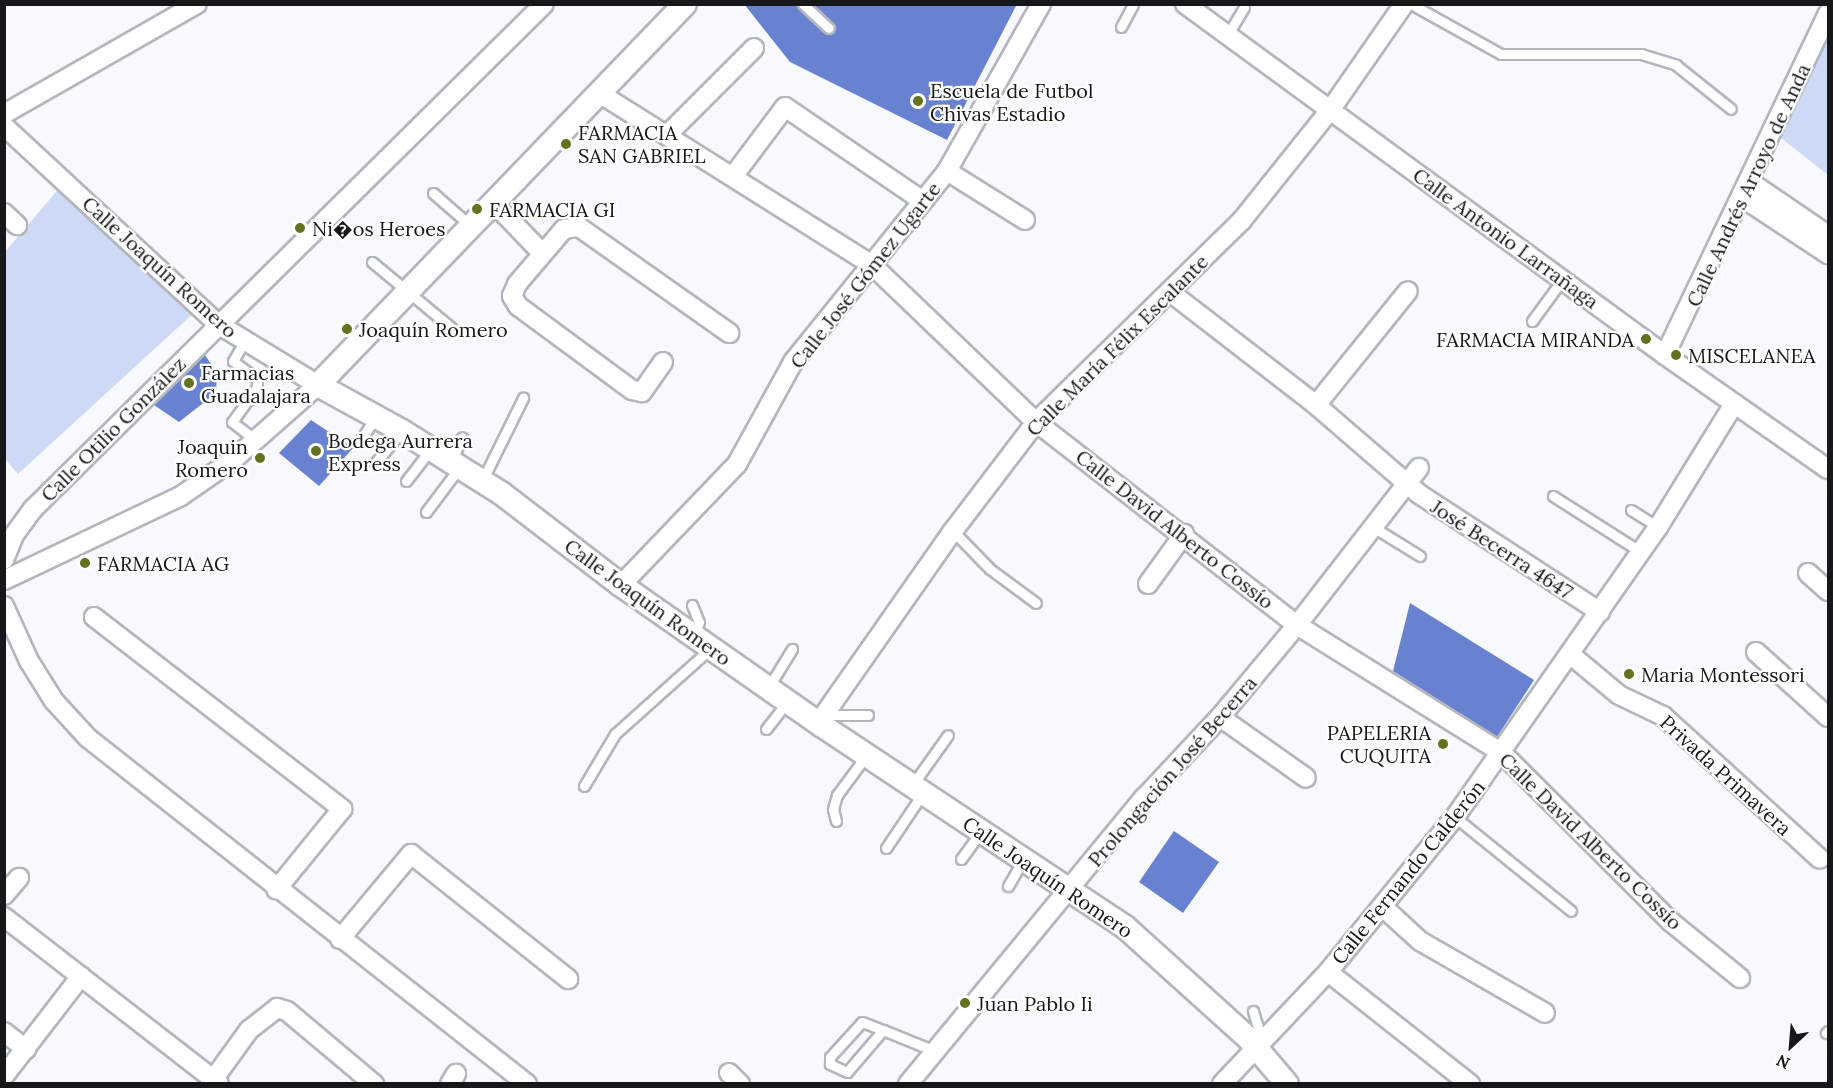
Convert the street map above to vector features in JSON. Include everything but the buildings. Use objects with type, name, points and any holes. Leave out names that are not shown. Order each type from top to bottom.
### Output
[{"type":"street","points":[[4,114],[197,4]]},
{"type":"street","name":"Calle Otilio González","points":[[4,560],[15,536],[33,509],[544,4]]},
{"type":"street","points":[[4,580],[181,496],[256,440],[318,385],[685,4]]},
{"type":"street","name":"Calle José Gómez Ugarte","points":[[621,585],[737,464],[793,362],[947,171],[1041,4]]},
{"type":"street","name":"Calle Antonio Larrañaga","points":[[1185,4],[1665,355],[1828,469]]},
{"type":"street","name":"Calle María Félix Escalante","points":[[823,720],[953,531],[1036,422],[1242,220],[1331,109],[1404,4]]},
{"type":"street","name":"Calle Andrés Arroyo de Anda","points":[[1665,355],[1746,190],[1828,14]]},
{"type":"street","points":[[667,135],[754,48]]},
{"type":"street","name":"Calle David Alberto Cossío","points":[[599,93],[734,175],[872,265],[1036,422],[1184,534],[1298,625],[1502,753],[1671,922],[1740,978]]},
{"type":"street","points":[[734,175],[784,107],[923,201]]},
{"type":"street","name":"Calle Joaquín Romero","points":[[4,126],[218,324],[244,342],[431,448],[482,481],[621,585],[768,688],[823,720],[867,755],[1124,926],[1260,1044],[1287,1083]]},
{"type":"street","points":[[947,171],[1024,220]]},
{"type":"street","points":[[1746,190],[1828,236]]},
{"type":"street","points":[[1746,190],[1828,254]]},
{"type":"street","points":[[494,203],[542,253]]},
{"type":"street","points":[[663,362],[642,392],[632,390],[518,306],[512,296],[517,284],[564,229],[579,226],[729,333]]},
{"type":"street","points":[[1316,405],[1408,291]]},
{"type":"street","name":"José Becerra 4647","points":[[1170,292],[1316,405],[1414,475],[1419,494],[1600,612]]},
{"type":"street","name":"Calle Fernando Calderón","points":[[1222,1083],[1328,972],[1384,908],[1455,817],[1571,655],[1641,552],[1734,404]]},
{"type":"street","name":"Prolongación José Becerra","points":[[908,1083],[1144,798],[1220,717],[1298,625],[1414,475]]},
{"type":"street","points":[[1148,584],[1184,534]]},
{"type":"street","points":[[1808,573],[1828,591]]},
{"type":"street","points":[[6,611],[29,661],[54,701],[88,738],[276,890],[527,1083]]},
{"type":"street","points":[[94,617],[342,809],[276,890]]},
{"type":"street","points":[[1756,652],[1828,717]]},
{"type":"street","name":"Privada Primavera","points":[[1571,655],[1619,695],[1663,717],[1820,859]]},
{"type":"street","points":[[1220,717],[1306,778]]},
{"type":"street","points":[[340,939],[411,854],[568,979]]},
{"type":"street","points":[[4,896],[19,878]]},
{"type":"street","points":[[1384,908],[1420,941],[1545,1013]]},
{"type":"street","points":[[4,917],[214,1082],[249,1030],[277,1008],[287,1011],[374,1083]]},
{"type":"street","points":[[1328,972],[1470,1083]]},
{"type":"street","points":[[4,1076],[81,976]]},
{"type":"street","points":[[4,1032],[26,1048]]},
{"type":"lane","points":[[803,4],[829,28]]},
{"type":"lane","points":[[1121,27],[1133,4]]},
{"type":"lane","points":[[1411,4],[1502,54],[1641,54],[1676,65],[1731,109]]},
{"type":"lane","points":[[1228,34],[1244,7]]},
{"type":"lane","points":[[434,193],[471,226]]},
{"type":"lane","points":[[372,262],[453,329]]},
{"type":"lane","points":[[1533,321],[1562,280]]},
{"type":"lane","points":[[244,342],[233,361],[257,379],[257,387],[232,422],[256,440]]},
{"type":"lane","points":[[482,481],[524,398]]},
{"type":"lane","points":[[360,441],[376,416]]},
{"type":"lane","points":[[375,463],[402,431]]},
{"type":"lane","points":[[426,512],[455,464],[462,437]]},
{"type":"lane","points":[[406,481],[431,448]]},
{"type":"lane","points":[[1553,496],[1641,552]]},
{"type":"lane","points":[[1631,510],[1658,526]]},
{"type":"lane","points":[[1373,527],[1420,556]]},
{"type":"lane","points":[[953,531],[990,569],[1036,603]]},
{"type":"lane","points":[[584,786],[615,734],[703,642],[699,622],[692,605]]},
{"type":"lane","points":[[768,688],[792,649]]},
{"type":"lane","points":[[766,729],[788,701]]},
{"type":"lane","points":[[823,720],[868,715]]},
{"type":"lane","points":[[886,848],[948,735]]},
{"type":"lane","points":[[836,821],[833,804],[867,755]]},
{"type":"lane","points":[[1455,817],[1570,911]]},
{"type":"lane","points":[[961,859],[981,831]]},
{"type":"lane","points":[[1008,886],[1024,859]]},
{"type":"lane","points":[[1253,1011],[1260,1044]]},
{"type":"lane","points":[[883,1030],[846,1072],[830,1064],[830,1057],[857,1023],[883,1030],[935,1051]]},
{"type":"shaded area","points":[[1828,36],[1828,175],[1781,138]]},
{"type":"shaded area","points":[[61,186],[198,309],[18,474],[5,459],[5,252]]},
{"type":"place","name":"Escuela de Futbol Chivas Estadio","points":[[918,101]]},
{"type":"place","name":"FARMACIA SAN GABRIEL","points":[[566,144]]},
{"type":"place","name":"FARMACIA GI","points":[[477,209]]},
{"type":"place","name":"Ni�os Heroes","points":[[300,228]]},
{"type":"place","name":"Joaquín Romero","points":[[347,329]]},
{"type":"place","name":"FARMACIA MIRANDA","points":[[1646,339]]},
{"type":"place","name":"MISCELANEA","points":[[1676,355]]},
{"type":"place","name":"Farmacias Guadalajara","points":[[189,383]]},
{"type":"place","name":"Bodega Aurrera Express","points":[[316,451]]},
{"type":"place","name":"Joaquin Romero","points":[[260,458]]},
{"type":"place","name":"FARMACIA AG","points":[[85,563]]},
{"type":"place","name":"Maria Montessori","points":[[1629,674]]},
{"type":"place","name":"PAPELERIA CUQUITA","points":[[1443,744]]},
{"type":"place","name":"Juan Pablo Ii","points":[[965,1003]]}]
